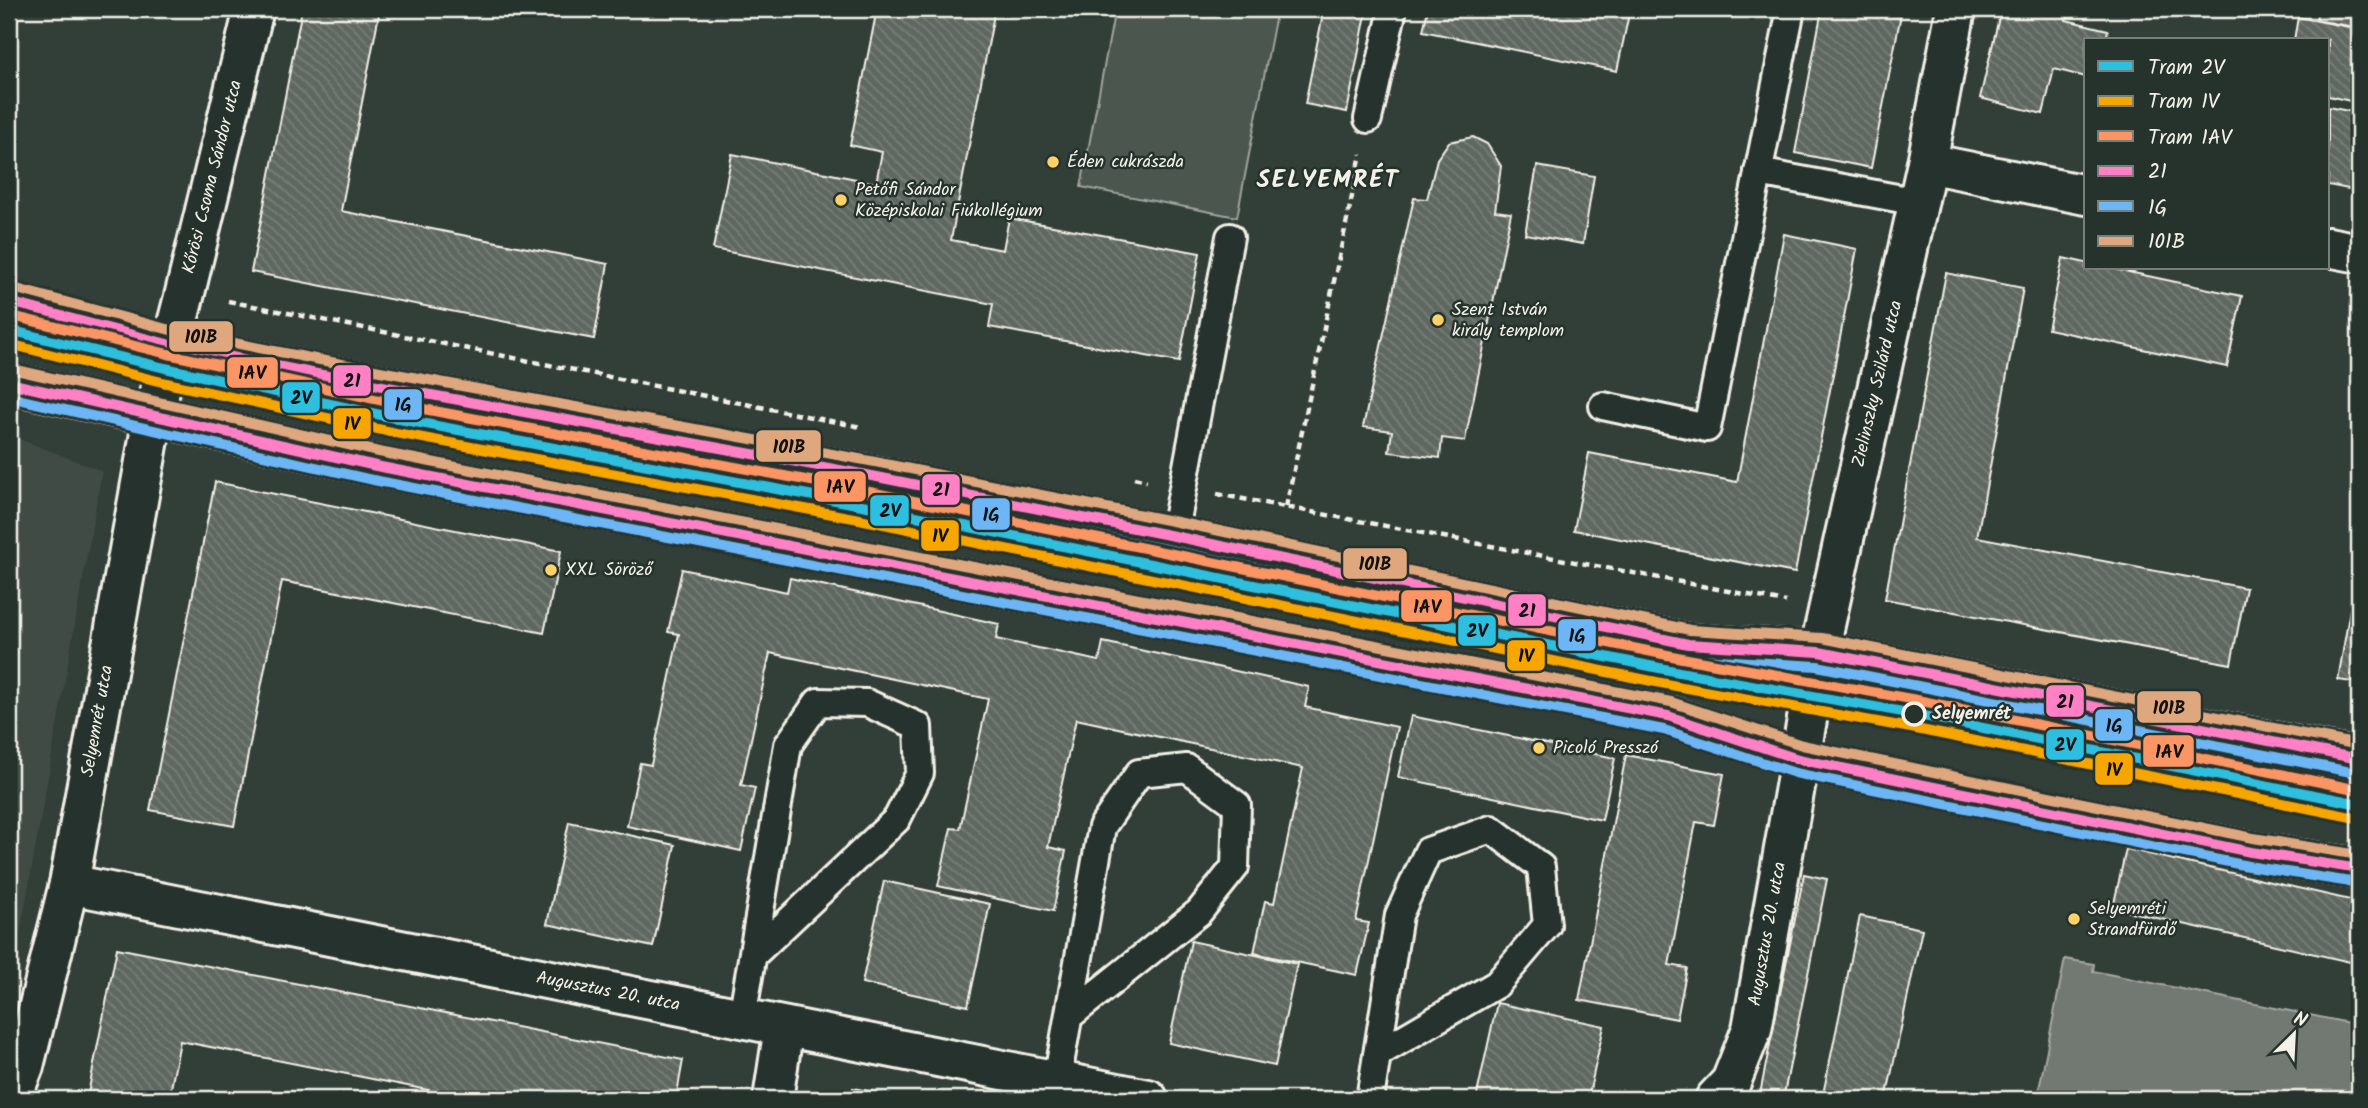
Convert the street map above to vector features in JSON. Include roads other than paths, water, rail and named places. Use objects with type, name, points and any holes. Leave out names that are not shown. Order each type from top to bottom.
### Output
[{"type":"street","name":"Kőrösi Csoma Sándor utca","points":[[171,345],[254,9]]},
{"type":"street","name":"Zielinszky Szilárd utca","points":[[1798,759],[1819,652],[1927,163],[1956,9]]},
{"type":"street","points":[[1927,163],[2084,195]]},
{"type":"street","points":[[2330,247],[2359,254]]},
{"type":"street","points":[[9,302],[171,345],[867,475],[1688,643],[1819,652],[2220,730],[2359,760]]},
{"type":"street","name":"Selyemrét utca","points":[[15,1098],[69,884],[153,417],[171,345]]},
{"type":"street","points":[[9,383],[376,466],[1668,716],[1798,759],[2251,852],[2359,869]]},
{"type":"street","name":"Augusztus 20. utca","points":[[1715,1099],[1731,1082],[1752,1029],[1798,759]]},
{"type":"street","name":"Augusztus 20. utca","points":[[69,884],[1148,1099]]},
{"type":"street","points":[[773,1099],[785,1027]]},
{"type":"lane","points":[[1368,119],[1393,9]]},
{"type":"lane","points":[[1603,406],[1707,428],[1791,9]]},
{"type":"lane","points":[[1758,172],[1918,202]]},
{"type":"lane","points":[[1174,536],[1230,237]]},
{"type":"lane","points":[[742,1018],[752,955],[788,744],[818,702],[867,703],[918,726],[920,773],[897,819],[752,955]]},
{"type":"lane","points":[[1056,1081],[1102,827],[1139,773],[1187,768],[1237,805],[1234,867],[1199,912],[1069,1016]]},
{"type":"lane","points":[[1370,1099],[1377,1054],[1399,915],[1428,851],[1491,830],[1541,867],[1547,925],[1497,984],[1377,1054]]},
{"type":"tram line","name":"1AV","points":[[12,316],[168,354],[402,405],[865,491],[1682,658],[1917,700],[2359,790]]},
{"type":"tram line","name":"2V","points":[[9,330],[165,368],[399,419],[862,505],[1679,672],[1914,714],[2359,804]]},
{"type":"tram line","name":"1V","points":[[9,344],[162,382],[396,433],[859,519],[1676,686],[1911,728],[2356,818]]},
{"type":"place","name":"Éden cukrászda","points":[[1053,162]]},
{"type":"place","name":"Petőfi Sándor Középiskolai Fiúkollégium","points":[[841,200]]},
{"type":"place","name":"Szent István király templom","points":[[1438,320]]},
{"type":"place","name":"XXL Söröző","points":[[551,570]]},
{"type":"place","name":"Selyemrét","points":[[1914,714]]},
{"type":"place","name":"Picoló Presszó","points":[[1539,748]]},
{"type":"place","name":"Selyemréti Strandfürdő","points":[[2074,919]]},
{"type":"district","name":"SELYEMRÉT","points":[[1328,180]]}]
